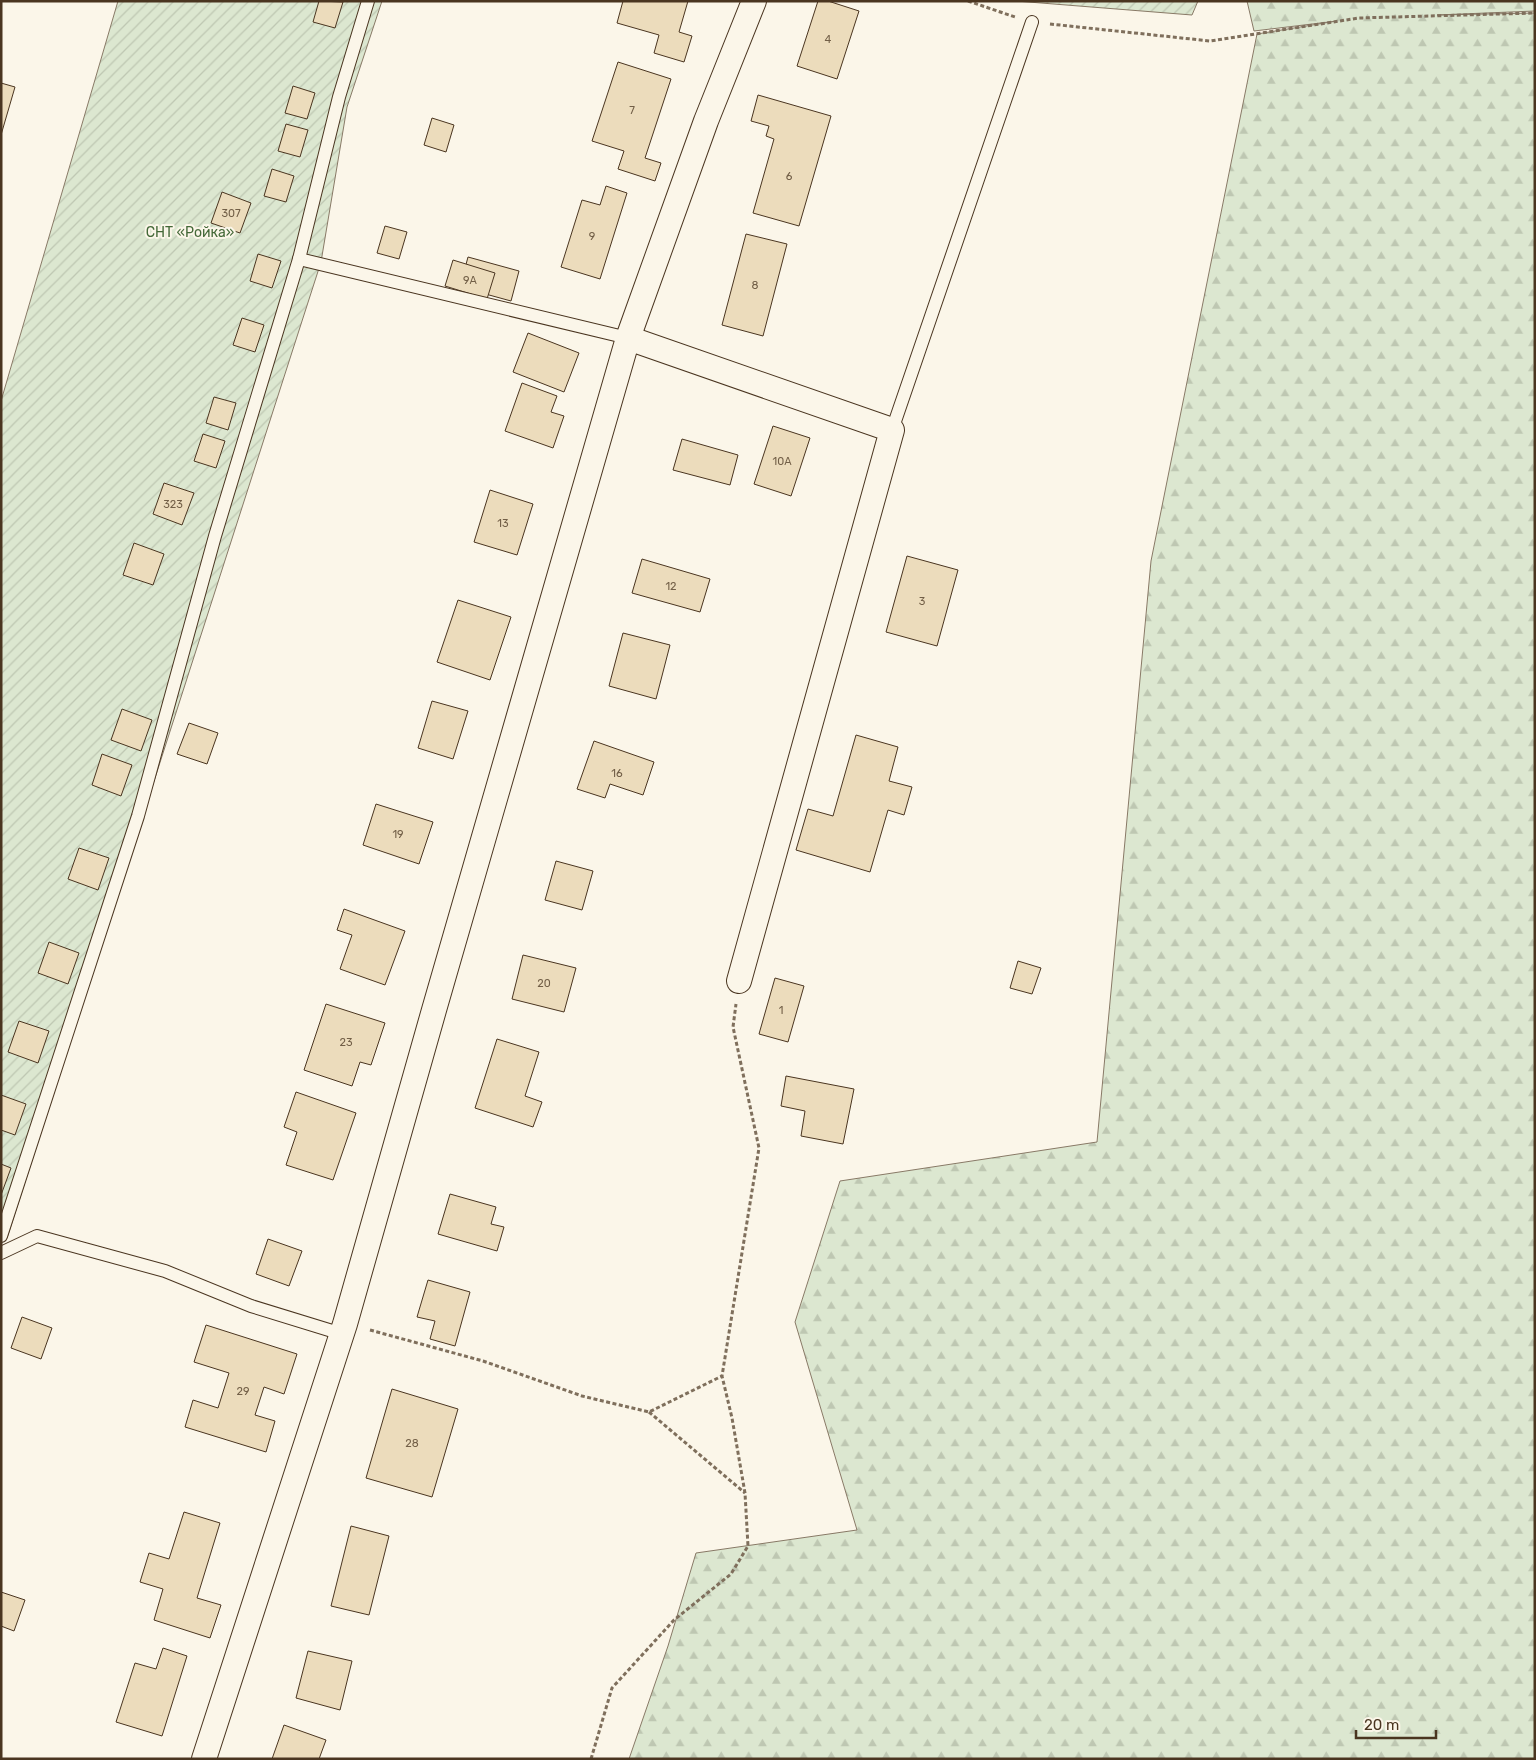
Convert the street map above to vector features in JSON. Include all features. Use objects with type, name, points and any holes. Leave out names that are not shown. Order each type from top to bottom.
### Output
[{"type":"street","points":[[204,1759],[343,1329],[628,338],[706,121],[754,1]]},
{"type":"street","points":[[628,338],[892,430],[739,981]]},
{"type":"lane","points":[[1,1236],[138,816],[216,536],[299,259],[339,96],[368,1]]},
{"type":"lane","points":[[892,430],[1032,22]]},
{"type":"lane","points":[[299,259],[628,338]]},
{"type":"lane","points":[[1,1253],[37,1236],[165,1271],[251,1306],[343,1329]]},
{"type":"path","points":[[968,1],[1032,22],[1210,41],[1360,18],[1535,12]]},
{"type":"path","points":[[591,1759],[612,1688],[674,1620],[731,1574],[748,1546],[746,1493],[722,1376],[759,1148],[732,1027],[739,981]]},
{"type":"path","points":[[343,1329],[482,1361],[582,1396],[649,1412],[746,1493]]},
{"type":"path","points":[[649,1412],[722,1376]]},
{"type":"green space","name":"СНТ «Ройка»","points":[[118,1],[382,1],[347,107],[321,262],[7,1238],[1,1236],[1,401]]},
{"type":"green space","points":[[1016,1],[1198,1],[1192,15]]},
{"type":"green space","points":[[1247,1],[1535,1],[1535,11],[1437,15],[1535,13],[1535,1759],[629,1759],[668,1646],[696,1553],[857,1530],[795,1322],[840,1181],[1097,1142],[1151,561],[1257,34],[1337,21],[1254,31]]},
{"type":"building","points":[[319,1],[343,2],[335,28],[313,22]]},
{"type":"building","points":[[623,1],[688,1],[679,32],[692,36],[684,62],[654,53],[659,35],[617,23]]},
{"type":"building","points":[[818,1],[828,1],[859,11],[837,79],[797,66]]},
{"type":"building","points":[[618,62],[671,79],[645,158],[661,163],[655,181],[618,169],[624,151],[592,141]]},
{"type":"building","points":[[1,83],[15,87],[1,135]]},
{"type":"building","points":[[293,86],[315,93],[307,119],[285,113]]},
{"type":"building","points":[[758,95],[831,116],[799,226],[753,213],[774,139],[766,136],[769,126],[751,121]]},
{"type":"building","points":[[432,118],[454,125],[446,152],[424,145]]},
{"type":"building","points":[[286,124],[308,130],[300,157],[278,151]]},
{"type":"building","points":[[272,169],[294,176],[286,202],[264,196]]},
{"type":"building","points":[[606,186],[627,193],[600,279],[561,267],[582,200],[600,205]]},
{"type":"building","points":[[222,192],[251,203],[240,233],[211,223]]},
{"type":"building","points":[[385,226],[407,232],[399,259],[377,253]]},
{"type":"building","points":[[746,234],[787,244],[763,336],[722,325]]},
{"type":"building","points":[[258,254],[281,261],[272,288],[250,281]]},
{"type":"building","points":[[468,257],[519,271],[511,301],[460,287]]},
{"type":"building","points":[[453,260],[495,273],[487,299],[445,286]]},
{"type":"building","points":[[242,318],[264,325],[255,352],[233,345]]},
{"type":"building","points":[[528,333],[579,353],[564,392],[513,372]]},
{"type":"building","points":[[522,383],[557,396],[551,412],[564,416],[553,448],[505,431]]},
{"type":"building","points":[[214,397],[236,403],[228,430],[206,423]]},
{"type":"building","points":[[773,426],[810,438],[791,496],[754,484]]},
{"type":"building","points":[[203,434],[225,441],[216,468],[194,461]]},
{"type":"building","points":[[682,439],[738,455],[730,485],[673,470]]},
{"type":"building","points":[[164,483],[194,493],[182,525],[153,514]]},
{"type":"building","points":[[490,490],[533,504],[517,555],[474,542]]},
{"type":"building","points":[[134,543],[164,554],[153,585],[123,575]]},
{"type":"building","points":[[907,556],[958,570],[937,646],[886,632]]},
{"type":"building","points":[[642,559],[710,579],[700,612],[632,593]]},
{"type":"building","points":[[458,600],[511,617],[490,680],[437,662]]},
{"type":"building","points":[[623,633],[670,645],[656,699],[609,686]]},
{"type":"building","points":[[432,701],[468,711],[453,759],[418,748]]},
{"type":"building","points":[[122,709],[152,720],[141,751],[111,740]]},
{"type":"building","points":[[189,723],[218,733],[207,764],[177,754]]},
{"type":"building","points":[[856,735],[898,747],[889,781],[912,787],[904,815],[888,810],[870,872],[796,850],[808,809],[833,816]]},
{"type":"building","points":[[594,741],[654,762],[643,795],[610,784],[605,798],[577,789]]},
{"type":"building","points":[[102,754],[132,765],[121,796],[92,785]]},
{"type":"building","points":[[376,804],[433,822],[419,864],[363,845]]},
{"type":"building","points":[[79,848],[109,858],[98,890],[68,879]]},
{"type":"building","points":[[556,861],[593,871],[582,910],[545,900]]},
{"type":"building","points":[[344,909],[405,931],[385,985],[340,969],[352,935],[337,930]]},
{"type":"building","points":[[49,942],[79,953],[68,984],[38,973]]},
{"type":"building","points":[[523,955],[576,968],[564,1012],[512,999]]},
{"type":"building","points":[[1018,961],[1041,968],[1032,994],[1010,988]]},
{"type":"building","points":[[775,978],[804,986],[788,1042],[759,1034]]},
{"type":"building","points":[[326,1004],[385,1023],[371,1065],[360,1062],[352,1086],[304,1070]]},
{"type":"building","points":[[19,1021],[49,1031],[38,1063],[8,1052]]},
{"type":"building","points":[[497,1039],[539,1052],[525,1096],[542,1102],[533,1127],[475,1108]]},
{"type":"building","points":[[786,1076],[854,1089],[843,1144],[801,1136],[805,1111],[781,1106]]},
{"type":"building","points":[[296,1092],[356,1113],[333,1180],[286,1165],[297,1132],[284,1127]]},
{"type":"building","points":[[1,1095],[26,1104],[15,1135],[1,1130]]},
{"type":"building","points":[[1,1164],[11,1168],[1,1195]]},
{"type":"building","points":[[450,1194],[496,1207],[491,1224],[504,1227],[497,1251],[438,1234]]},
{"type":"building","points":[[268,1239],[302,1251],[289,1286],[256,1274]]},
{"type":"building","points":[[428,1280],[470,1292],[455,1346],[430,1339],[435,1321],[417,1317]]},
{"type":"building","points":[[22,1317],[52,1328],[41,1359],[11,1348]]},
{"type":"building","points":[[206,1325],[297,1354],[284,1394],[264,1387],[255,1415],[275,1421],[266,1452],[185,1427],[193,1400],[218,1408],[229,1373],[194,1362]]},
{"type":"building","points":[[392,1389],[458,1409],[432,1497],[366,1478]]},
{"type":"building","points":[[184,1512],[220,1523],[197,1598],[221,1605],[210,1638],[154,1620],[163,1589],[140,1582],[149,1553],[169,1559]]},
{"type":"building","points":[[351,1526],[389,1536],[369,1615],[331,1606]]},
{"type":"building","points":[[1,1592],[25,1600],[14,1631],[1,1626]]},
{"type":"building","points":[[163,1648],[187,1656],[162,1736],[116,1722],[135,1663],[156,1669]]},
{"type":"building","points":[[308,1651],[352,1661],[340,1710],[296,1698]]},
{"type":"building","points":[[284,1725],[326,1740],[319,1759],[272,1759]]}]
